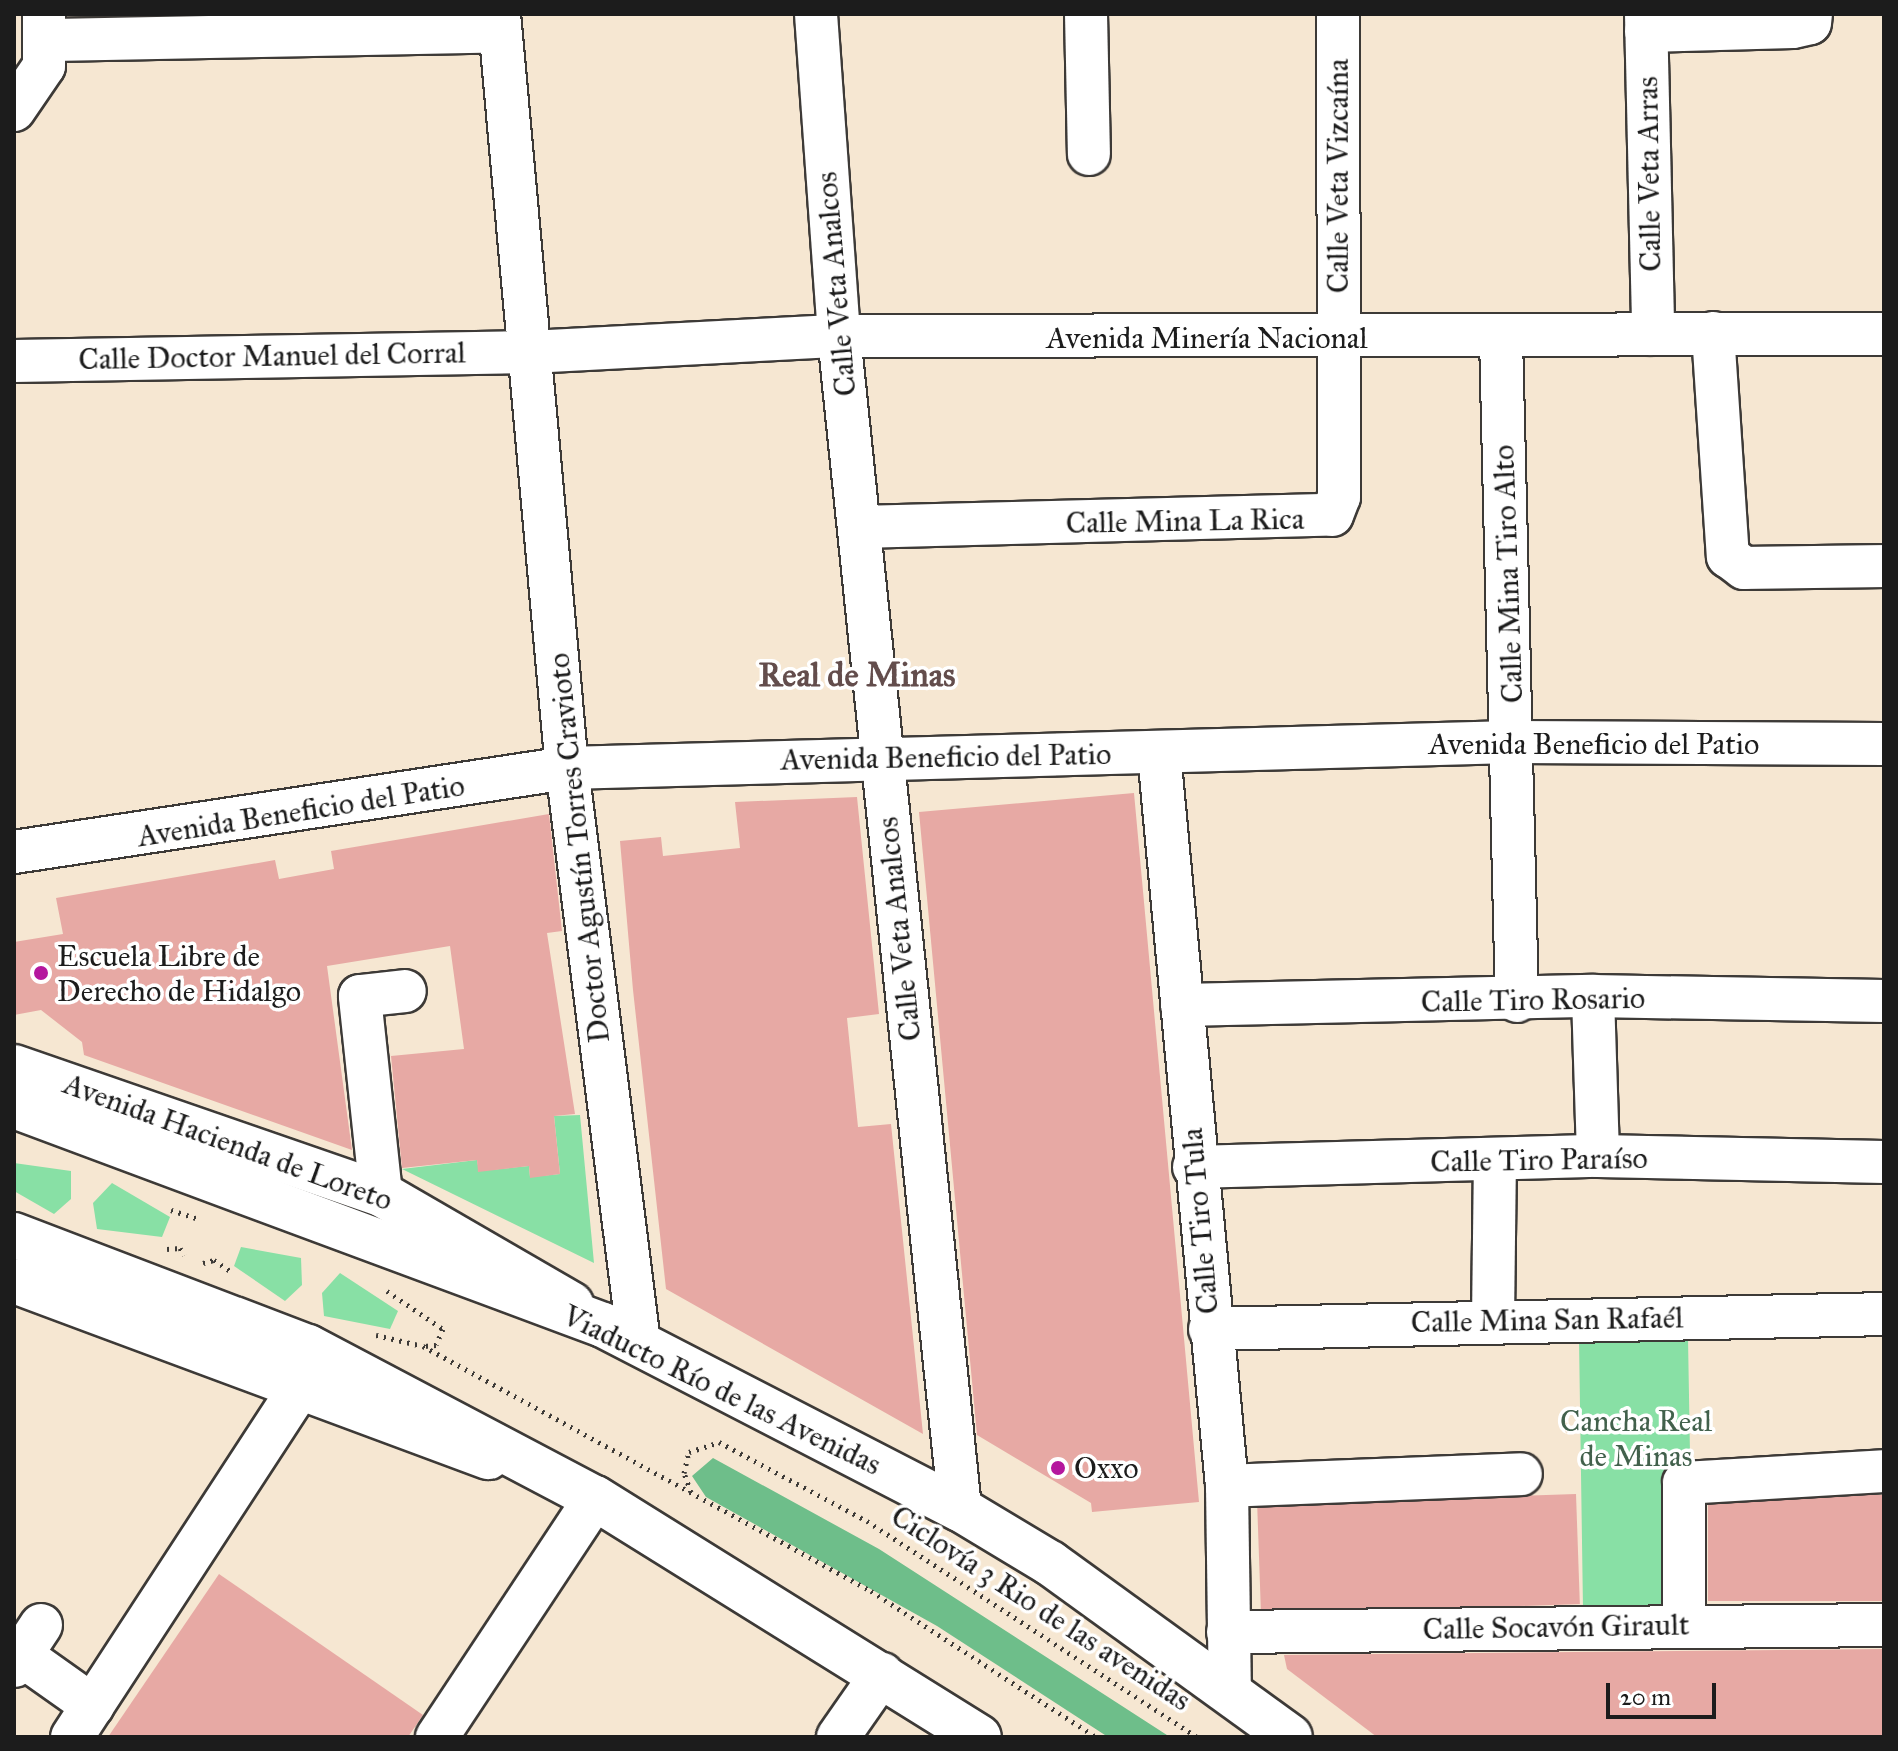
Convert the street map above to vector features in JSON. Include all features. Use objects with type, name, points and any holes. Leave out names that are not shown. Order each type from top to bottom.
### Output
[{"type":"main road","name":"Avenida Hacienda de Loreto","points":[[14,1067],[381,1194],[621,1334]]},
{"type":"main road","name":"Viaducto Río de las Avenidas","points":[[14,1106],[621,1334],[960,1509],[1230,1689],[1290,1737]]},
{"type":"main road","points":[[14,1235],[308,1347],[577,1490],[882,1674],[979,1737]]},
{"type":"main road","points":[[14,1281],[298,1390],[577,1490]]},
{"type":"street","name":"Calle Veta Analcos","points":[[816,14],[839,336],[960,1509]]},
{"type":"street","points":[[1086,14],[1089,154]]},
{"type":"street","name":"Calle Veta Vizcaína","points":[[1338,14],[1339,339]]},
{"type":"street","points":[[1646,23],[1793,27],[1810,23],[1811,14]]},
{"type":"street","points":[[14,110],[34,89],[46,27],[499,22]]},
{"type":"street","name":"Doctor Agustín Torres Cravioto","points":[[499,22],[621,1334]]},
{"type":"street","name":"Calle Veta Arras","points":[[1646,23],[1653,334]]},
{"type":"street","name":"Avenida Minería Nacional","points":[[530,352],[839,336],[1339,339],[1713,333],[1884,334]]},
{"type":"street","points":[[1713,333],[1728,556],[1744,568],[1884,566]]},
{"type":"street","name":"Calle Mina Tiro Alto","points":[[1501,338],[1517,1001]]},
{"type":"street","name":"Calle Mina La Rica","points":[[859,527],[1332,515],[1339,497],[1339,339]]},
{"type":"street","name":"Calle Doctor Manuel del Corral","points":[[14,361],[530,352]]},
{"type":"street","name":"Avenida Beneficio del Patio","points":[[14,852],[567,768],[881,756],[1159,753],[1512,742],[1884,744]]},
{"type":"street","name":"Calle Tiro Tula","points":[[1159,753],[1194,1167],[1227,1486],[1230,1689]]},
{"type":"street","points":[[381,1194],[360,996],[405,991]]},
{"type":"street","points":[[1593,996],[1598,1156]]},
{"type":"street","name":"Calle Tiro Rosario","points":[[1182,1005],[1517,1001],[1593,996],[1884,1001]]},
{"type":"street","name":"Calle Tiro Paraíso","points":[[1194,1167],[1598,1156],[1884,1162]]},
{"type":"street","points":[[1493,1320],[1495,1161]]},
{"type":"street","name":"Calle Mina San Rafaél","points":[[1210,1329],[1493,1320],[1884,1314]]},
{"type":"street","points":[[25,1649],[83,1722],[298,1390]]},
{"type":"street","points":[[1684,1624],[1684,1483],[1884,1471]]},
{"type":"street","points":[[1227,1486],[1521,1474]]},
{"type":"street","points":[[437,1737],[577,1490]]},
{"type":"street","name":"Calle Socavón Girault","points":[[1228,1632],[1684,1624],[1884,1625]]},
{"type":"street","points":[[838,1737],[882,1674]]},
{"type":"path","points":[[423,1346],[871,1591],[1096,1737]]},
{"type":"path","name":"Ciclovía 3 Rio de las avenidas","points":[[693,1495],[684,1462],[698,1444],[719,1442],[867,1521],[1197,1737]]},
{"type":"green space","points":[[580,1115],[594,1263],[402,1169],[477,1160],[479,1171],[529,1166],[530,1177],[560,1174],[554,1116]]},
{"type":"green space","points":[[14,1163],[71,1171],[71,1199],[54,1214],[14,1191]]},
{"type":"green space","points":[[112,1183],[170,1217],[162,1237],[97,1229],[93,1203]]},
{"type":"green space","points":[[241,1247],[301,1258],[302,1285],[285,1301],[234,1266]]},
{"type":"green space","points":[[340,1273],[398,1311],[390,1329],[324,1316],[322,1293]]},
{"type":"green space","name":"Cancha Real de Minas","points":[[1688,1338],[1690,1454],[1665,1495],[1668,1595],[1658,1607],[1583,1609],[1579,1339]]},
{"type":"green space","points":[[713,1458],[879,1549],[1170,1737],[1108,1737],[937,1626],[706,1497],[692,1476]]},
{"type":"building","points":[[1134,793],[1199,1502],[1092,1512],[1091,1503],[977,1435],[919,812]]},
{"type":"building","points":[[857,797],[879,1014],[847,1018],[858,1127],[891,1124],[923,1434],[666,1289],[633,990],[620,841],[661,837],[663,856],[740,848],[735,802]]},
{"type":"building","points":[[549,814],[562,931],[547,933],[575,1114],[554,1116],[560,1174],[530,1178],[529,1166],[478,1172],[477,1160],[402,1168],[391,1056],[464,1049],[450,946],[327,966],[352,1150],[84,1055],[82,1042],[41,1010],[14,1015],[14,942],[63,934],[56,898],[275,860],[279,879],[334,869],[331,851]]},
{"type":"building","points":[[1576,1494],[1580,1604],[1261,1615],[1257,1505]]},
{"type":"building","points":[[1708,1495],[1884,1495],[1884,1601],[1708,1601]]},
{"type":"building","points":[[219,1574],[423,1715],[408,1737],[108,1737]]},
{"type":"building","points":[[1884,1649],[1884,1737],[1377,1737],[1287,1669],[1284,1655]]},
{"type":"place","name":"Escuela Libre de Derecho de Hidalgo","points":[[41,973]]},
{"type":"place","name":"Oxxo","points":[[1058,1468]]},
{"type":"district","name":"Real de Minas","points":[[857,675]]}]
